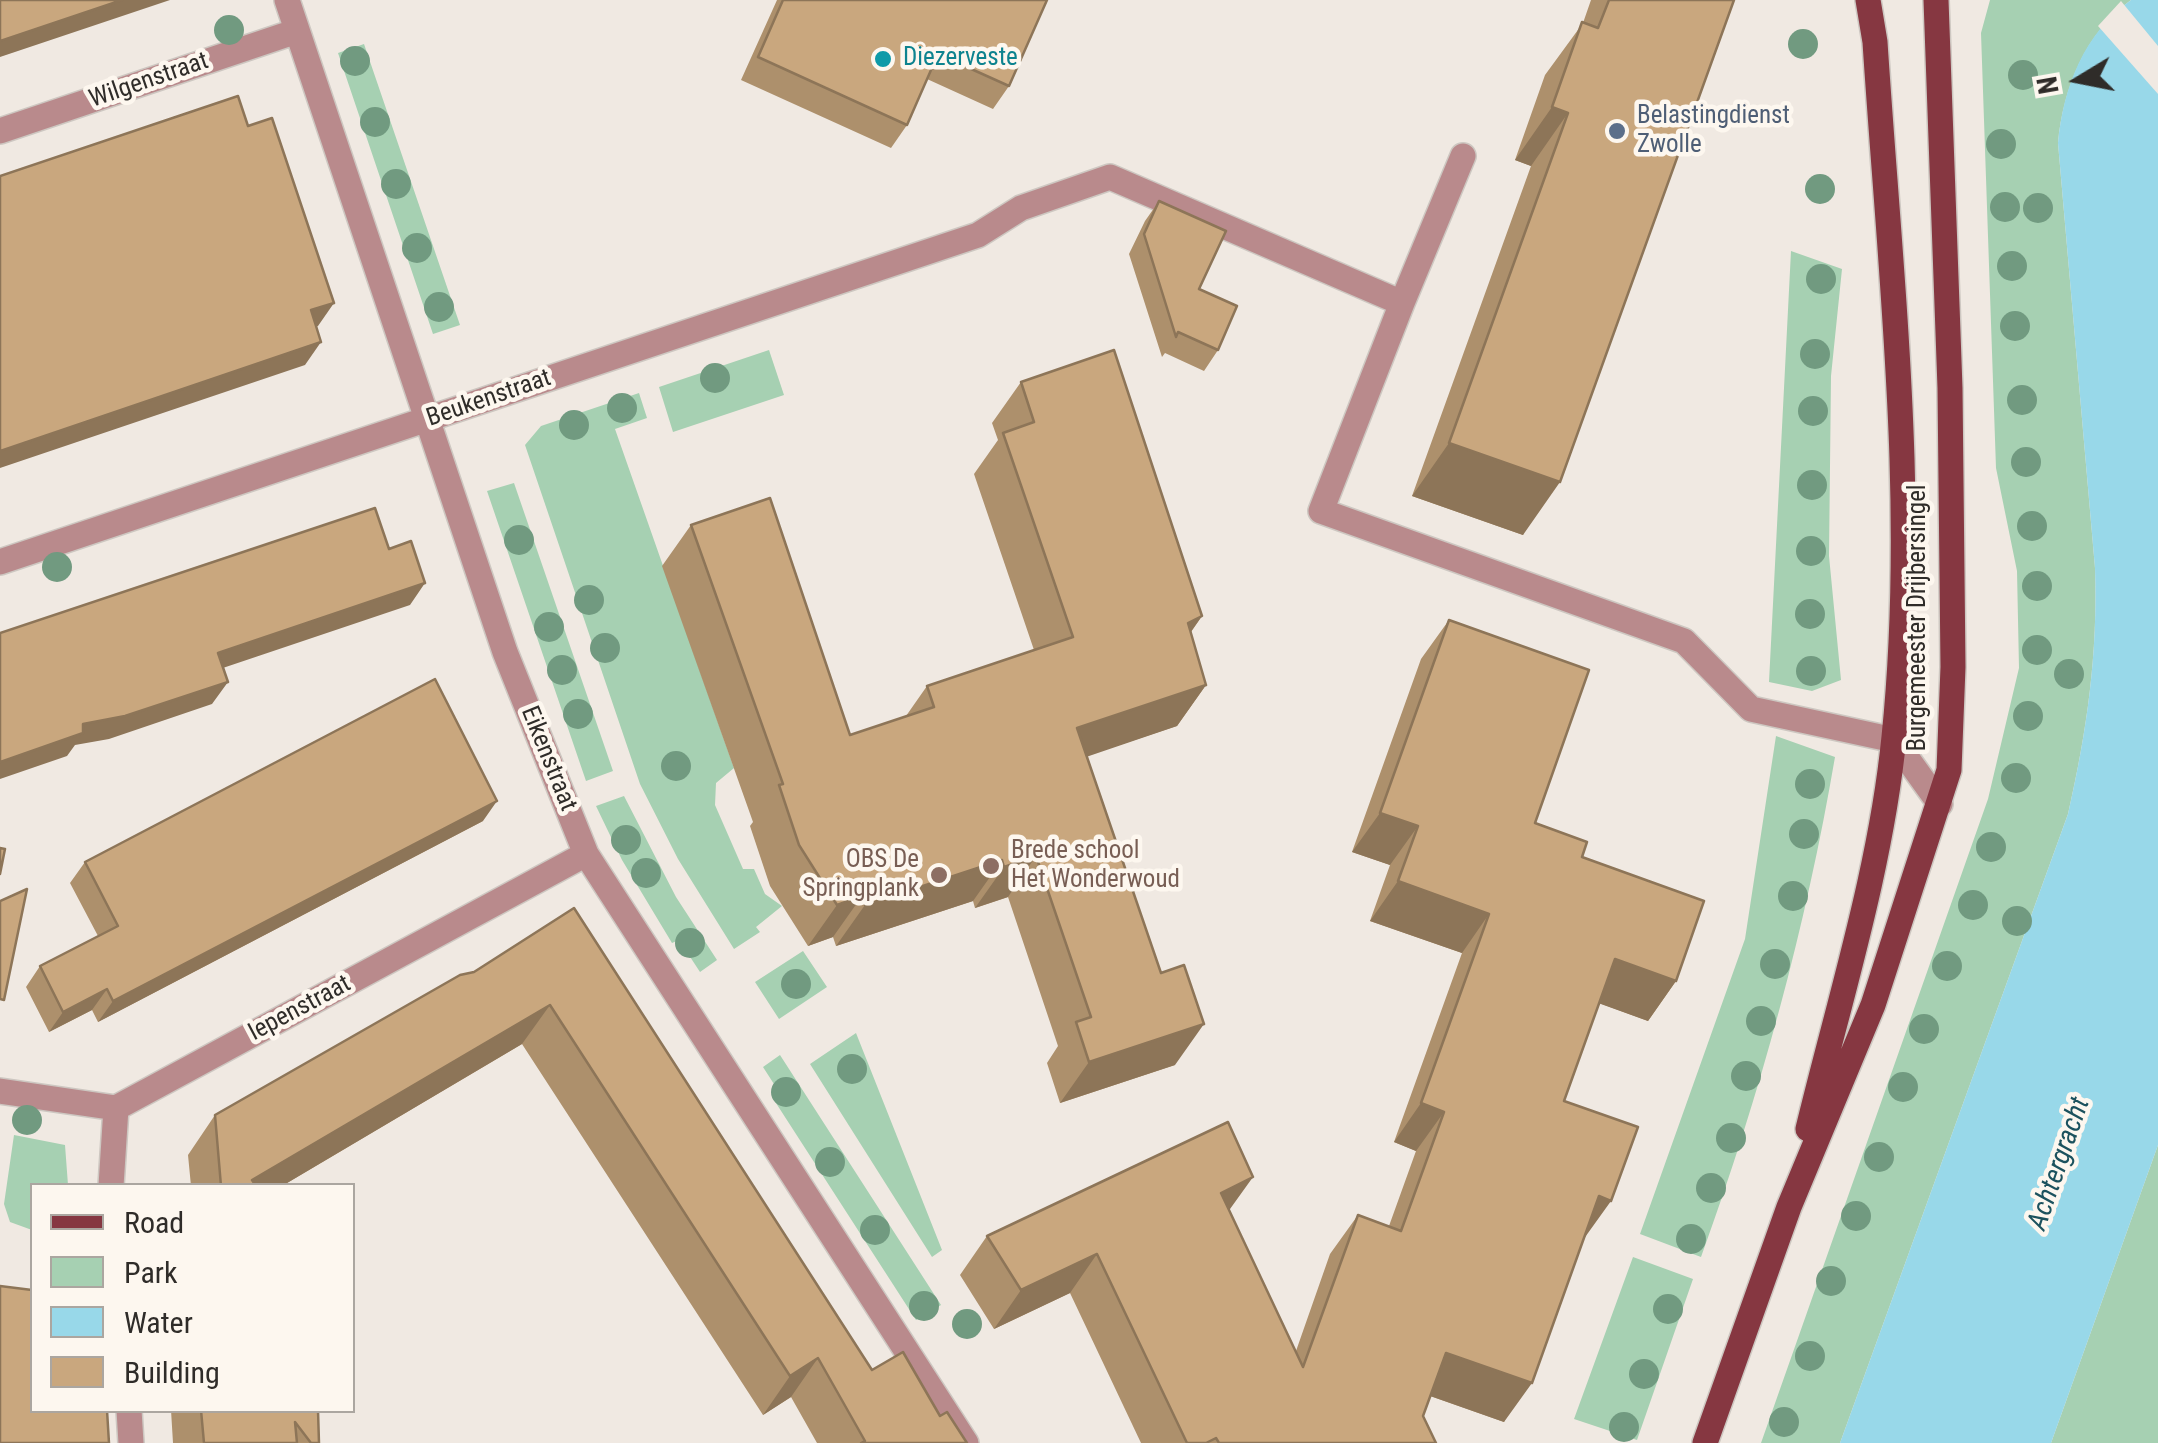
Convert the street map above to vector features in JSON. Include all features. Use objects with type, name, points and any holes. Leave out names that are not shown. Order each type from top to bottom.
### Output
[{"type":"main road","name":"Burgemeester Drijbersingel","points":[[1789,1207],[1861,910],[1894,740],[1906,565],[1899,376],[1875,42],[1868,0]]},
{"type":"main road","name":"Burgemeester Drijbersingel","points":[[1705,1443],[1789,1207],[1874,1005],[1949,770],[1953,666],[1950,388],[1936,0]]},
{"type":"street","name":"Eikenstraat","points":[[286,0],[505,652],[586,854],[966,1443]]},
{"type":"street","name":"Wilgenstraat","points":[[0,131],[297,31]]},
{"type":"street","points":[[1463,156],[1321,511],[1684,641],[1751,709],[1894,740],[1940,804]]},
{"type":"street","name":"Beukenstraat","points":[[0,562],[978,235],[1021,208],[1110,177],[1402,303]]},
{"type":"street","name":"Iepenstraat","points":[[116,1108],[586,854]]},
{"type":"street","points":[[0,1090],[116,1108],[111,1183]]},
{"type":"street","points":[[129,1413],[132,1443]]},
{"type":"green space","points":[[1990,0],[2131,0],[2101,29],[2079,64],[2065,103],[2058,143],[2095,568],[2095,631],[2086,722],[2068,814],[1840,1443],[1761,1443],[1988,799],[2019,668],[2017,571],[1996,468],[1981,33]]},
{"type":"green space","points":[[364,44],[460,325],[433,334],[338,53]]},
{"type":"green space","points":[[1791,251],[1842,269],[1831,376],[1829,556],[1841,680],[1812,691],[1769,682]]},
{"type":"green space","points":[[769,350],[784,395],[673,432],[659,387]]},
{"type":"green space","points":[[639,393],[647,418],[615,429],[734,768],[716,783],[715,805],[743,869],[754,869],[765,894],[782,906],[756,927],[760,932],[734,949],[678,859],[640,784],[525,445],[541,426]]},
{"type":"green space","points":[[514,483],[613,771],[586,781],[487,491]]},
{"type":"green space","points":[[1776,736],[1835,757],[1810,884],[1779,1010],[1743,1134],[1701,1257],[1640,1234],[1745,939]]},
{"type":"green space","points":[[624,796],[676,897],[717,960],[700,972],[679,940],[672,943],[622,860],[596,806]]},
{"type":"green space","points":[[803,951],[827,987],[779,1019],[755,982]]},
{"type":"green space","points":[[856,1033],[942,1250],[932,1257],[810,1064]]},
{"type":"green space","points":[[780,1055],[941,1305],[916,1320],[774,1100],[781,1095],[763,1067]]},
{"type":"green space","points":[[14,1135],[65,1145],[68,1183],[30,1183],[30,1229],[10,1222],[4,1204]]},
{"type":"green space","points":[[2158,1145],[2158,1443],[2051,1443]]},
{"type":"green space","points":[[1633,1257],[1693,1279],[1637,1440],[1574,1419]]},
{"type":"water","name":"Achtergracht","points":[[2131,0],[2158,0],[2158,1145],[2051,1443],[1840,1443],[2068,814],[2075,783],[2093,661],[2095,568],[2058,143],[2065,102],[2079,63],[2100,29]]},
{"type":"pier","points":[[2121,1],[2158,46],[2158,94],[2098,26]]},
{"type":"building","points":[[0,0],[122,0],[0,41]]},
{"type":"building","name":"Diezerveste","points":[[783,0],[1047,0],[1009,86],[938,54],[907,125],[758,57]]},
{"type":"building","points":[[1609,0],[1734,0],[1560,482],[1449,443],[1568,113],[1552,107],[1582,22],[1598,28]]},
{"type":"building","points":[[238,96],[248,126],[272,118],[334,303],[311,310],[321,342],[0,451],[0,176]]},
{"type":"building","points":[[1159,201],[1226,231],[1199,289],[1237,306],[1218,350],[1178,332],[1176,337],[1144,234]]},
{"type":"building","points":[[1114,350],[1202,616],[1188,623],[1206,685],[1077,728],[1161,973],[1184,965],[1204,1024],[1089,1062],[1076,1022],[1091,1017],[1036,856],[1004,867],[1002,860],[865,905],[862,896],[837,905],[799,845],[779,785],[783,784],[691,525],[770,498],[850,735],[934,707],[927,686],[1073,637],[1003,433],[1034,422],[1021,382]]},
{"type":"building","points":[[375,508],[389,549],[411,541],[425,583],[218,653],[228,682],[125,716],[83,724],[83,733],[0,762],[0,633]]},
{"type":"building","points":[[1449,620],[1589,670],[1535,823],[1587,842],[1582,857],[1704,901],[1676,981],[1615,959],[1564,1101],[1638,1127],[1611,1201],[1599,1196],[1532,1383],[1446,1353],[1423,1416],[1436,1443],[1219,1443],[1216,1438],[1206,1443],[1187,1443],[1097,1254],[1021,1290],[987,1236],[1228,1122],[1253,1177],[1221,1193],[1303,1367],[1358,1215],[1401,1231],[1444,1112],[1421,1103],[1489,914],[1398,881],[1418,826],[1380,813]]},
{"type":"building","points":[[435,679],[497,801],[113,1001],[107,989],[63,1012],[40,966],[118,926],[85,862]]},
{"type":"building","points":[[0,848],[5,849],[0,874]]},
{"type":"building","points":[[27,889],[4,1000],[0,999],[0,901]]},
{"type":"building","points":[[574,908],[872,1370],[903,1352],[940,1416],[947,1412],[967,1443],[861,1443],[865,1441],[818,1358],[790,1376],[550,1005],[252,1180],[254,1183],[221,1183],[215,1115],[460,975],[474,972]]},
{"type":"building","points":[[0,1286],[30,1290],[30,1413],[107,1413],[109,1443],[0,1443]]},
{"type":"building","points":[[201,1413],[318,1413],[319,1443],[311,1443],[295,1422],[297,1443],[204,1443]]},
{"type":"place","name":"Diezerveste","points":[[883,59]]},
{"type":"place","name":"Belastingdienst Zwolle","points":[[1617,131]]},
{"type":"place","name":"Brede school Het Wonderwoud","points":[[991,866]]},
{"type":"place","name":"OBS De Springplank","points":[[939,875]]}]
